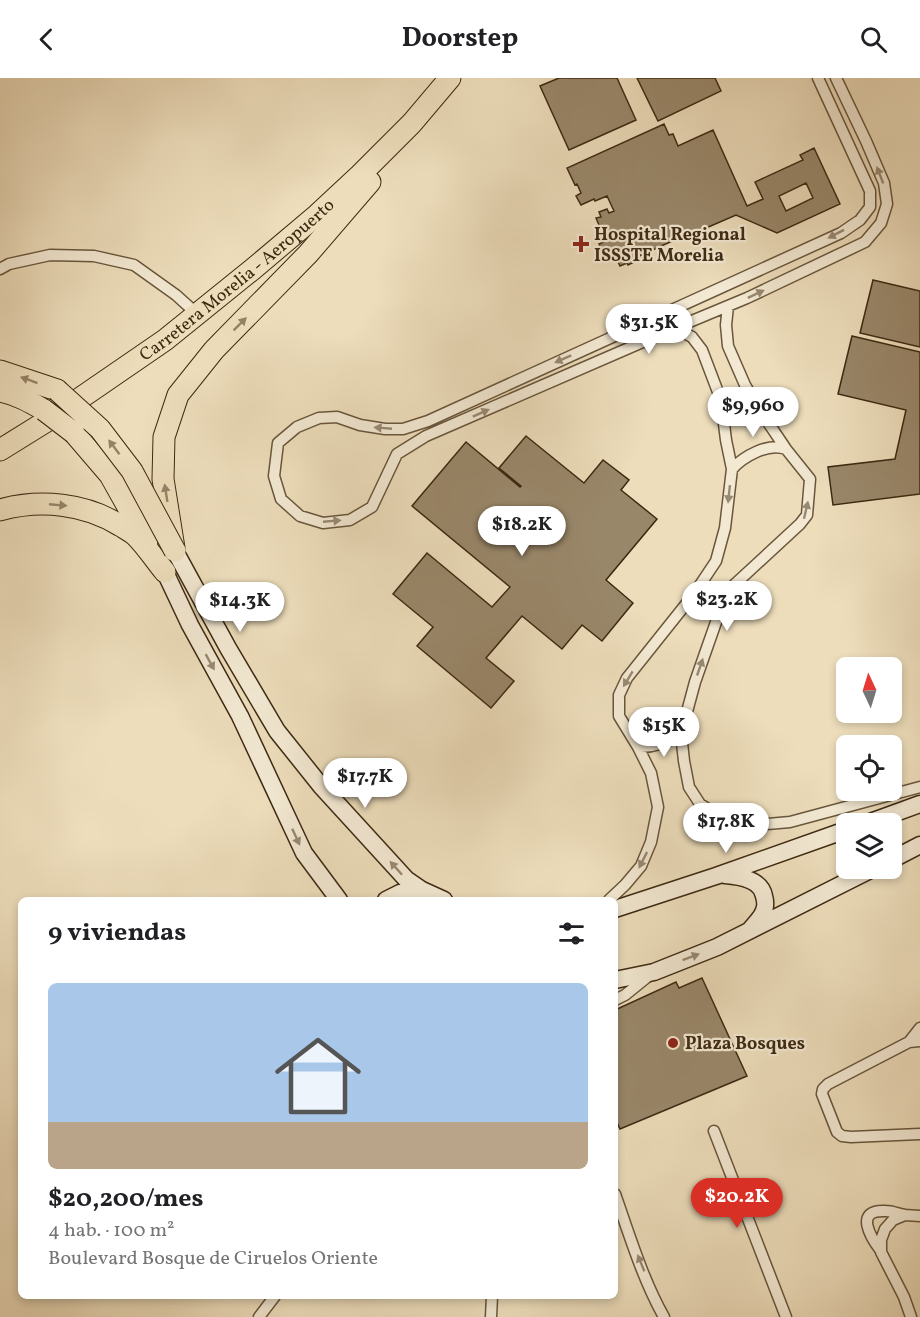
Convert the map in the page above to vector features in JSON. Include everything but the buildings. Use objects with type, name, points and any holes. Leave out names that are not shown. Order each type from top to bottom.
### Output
[{"type":"highway","name":"Carretera Morelia - Aeropuerto","points":[[0,450],[50,420],[165,340],[253,269],[360,175],[412,123],[450,78]]},
{"type":"highway","points":[[175,551],[163,479],[164,437],[178,395],[214,350],[308,254],[376,175],[412,123]]},
{"type":"highway","points":[[0,371],[57,390],[100,429],[132,471],[175,551]]},
{"type":"highway","points":[[0,391],[27,400],[74,433],[110,475],[165,572]]},
{"type":"highway","points":[[0,510],[9,507],[53,504],[86,509],[108,518],[135,535],[165,572]]},
{"type":"street","points":[[818,78],[870,191],[870,207],[860,220],[841,233],[404,429],[360,425],[337,417],[319,418],[297,427],[278,443],[274,476],[281,499],[300,516],[323,523],[350,520],[372,507],[397,454],[426,436],[728,306],[865,242],[881,223],[887,204],[884,183],[837,78]]},
{"type":"street","points":[[0,269],[9,264],[50,255],[94,256],[135,265],[176,295],[197,314]]},
{"type":"street","points":[[728,306],[726,325],[728,346],[746,385],[786,449],[810,479],[807,515],[734,585],[722,605],[695,682],[681,734],[688,787],[700,804],[723,819],[756,825],[790,822],[920,788]]},
{"type":"street","points":[[612,897],[641,866],[651,842],[658,807],[651,773],[619,716],[619,695],[627,678],[694,594],[716,561],[725,528],[732,469],[721,400],[702,350],[693,337],[675,328]]},
{"type":"street","points":[[732,469],[758,451],[779,447],[786,449]]},
{"type":"street","points":[[175,551],[277,731],[321,786],[406,879],[437,897]]},
{"type":"street","points":[[165,572],[190,625],[240,716],[304,853],[337,897]]},
{"type":"street","points":[[638,747],[665,743],[681,734]]},
{"type":"street","points":[[895,813],[920,804]]},
{"type":"street","points":[[618,908],[836,833]]},
{"type":"street","points":[[902,854],[920,845]]},
{"type":"street","points":[[720,874],[742,877],[763,890],[766,904],[762,914],[747,933]]},
{"type":"street","points":[[618,979],[654,972],[717,947],[853,879]]},
{"type":"street","points":[[392,897],[400,893],[422,890]]},
{"type":"street","points":[[618,998],[654,972]]},
{"type":"street","points":[[920,1028],[915,1041],[828,1084],[822,1094],[837,1132],[842,1136],[920,1134]]},
{"type":"street","points":[[714,1131],[786,1317]]},
{"type":"street","points":[[618,1203],[634,1248],[664,1317]]},
{"type":"street","points":[[911,1317],[904,1297],[867,1228],[868,1218],[874,1212],[885,1211],[920,1216]]},
{"type":"street","points":[[881,1252],[881,1240],[885,1229],[893,1220],[905,1215]]},
{"type":"street","points":[[259,1317],[273,1299]]},
{"type":"street","points":[[491,1317],[492,1299]]},
{"type":"place","name":"Hospital Regional ISSSTE Morelia","points":[[581,244]]},
{"type":"place","name":"Plaza Bosques","points":[[673,1043]]}]
